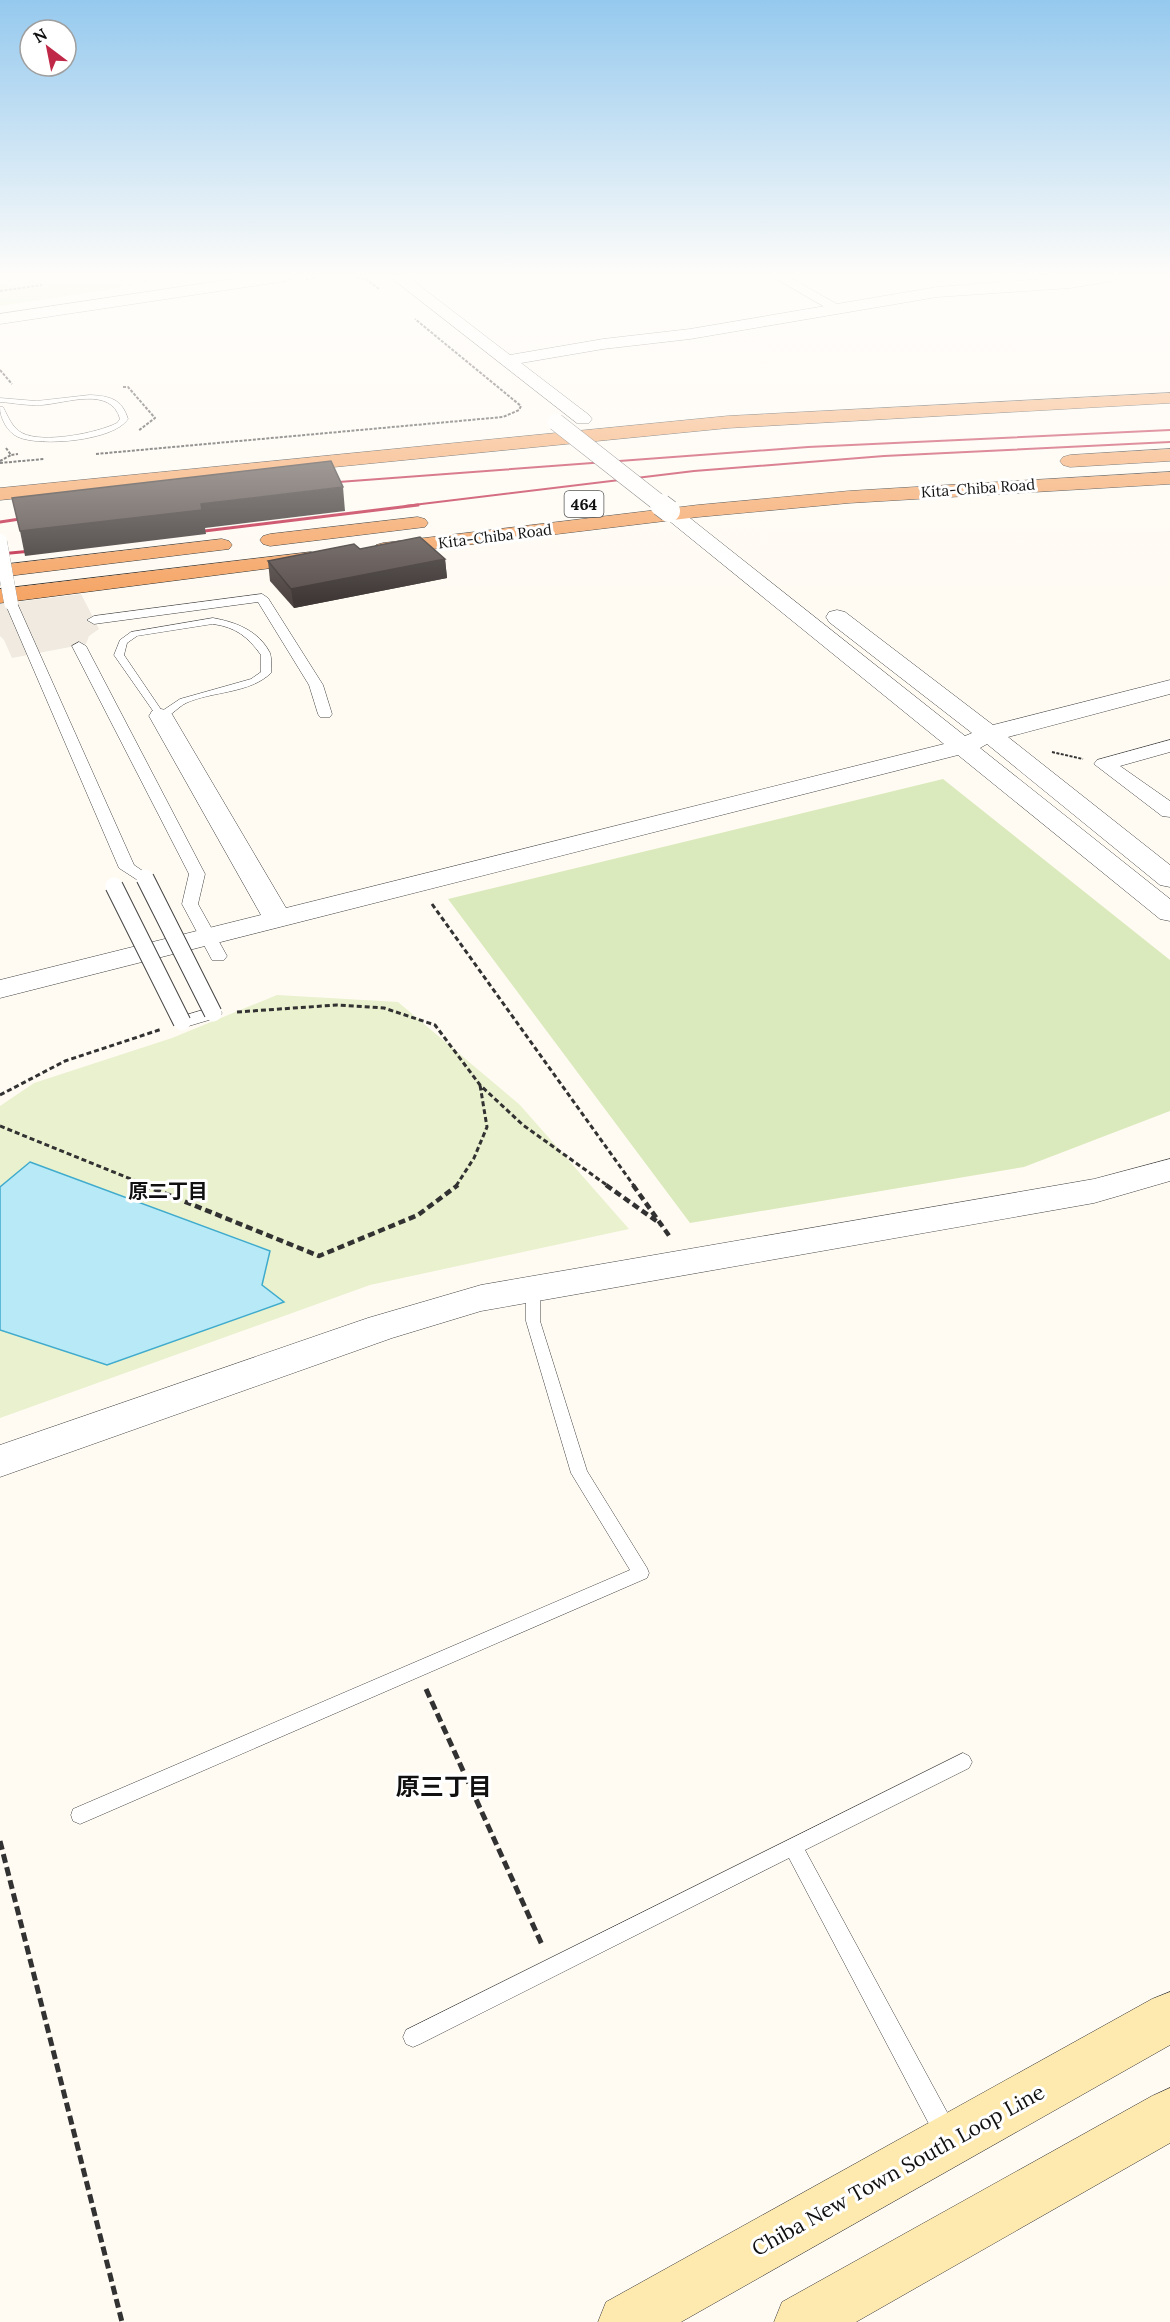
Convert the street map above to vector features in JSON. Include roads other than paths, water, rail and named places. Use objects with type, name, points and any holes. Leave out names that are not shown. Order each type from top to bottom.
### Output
[{"type":"highway","points":[[925,394],[1107,384]]},
{"type":"highway","points":[[0,494],[728,422],[1170,398]]},
{"type":"highway","points":[[545,414],[587,416]]},
{"type":"highway","name":"Kita-Chiba Road","points":[[1045,462],[1170,455]]},
{"type":"highway","name":"Kita-Chiba Road","points":[[367,551],[684,511],[985,487],[1170,478]]},
{"type":"highway","name":"464","points":[[629,499],[743,488]]},
{"type":"highway","name":"Kita-Chiba Road","points":[[0,571],[442,520]]},
{"type":"highway","points":[[5,599],[332,555]]},
{"type":"main road","name":"Chiba New Town South Loop Line","points":[[626,2322],[1170,2017]]},
{"type":"main road","points":[[802,2322],[1170,2114]]},
{"type":"street","points":[[512,384],[545,414],[684,511],[989,734],[1170,879]]},
{"type":"street","points":[[543,384],[587,416],[684,511],[955,741],[1170,913]]},
{"type":"street","points":[[0,541],[5,599],[127,868],[145,878],[213,1013],[182,1022],[114,886],[127,868]]},
{"type":"street","points":[[94,620],[262,598],[316,685],[325,714]]},
{"type":"street","points":[[79,646],[197,874],[190,904],[208,937]]},
{"type":"street","points":[[0,989],[208,937],[273,909],[989,734],[1170,687]]},
{"type":"street","points":[[161,716],[273,909]]},
{"type":"street","points":[[1170,746],[1104,764],[1170,811]]},
{"type":"street","points":[[0,967],[208,937]]},
{"type":"street","points":[[0,1461],[381,1328],[481,1298],[1094,1191],[1170,1170]]},
{"type":"lane","points":[[100,398],[113,401],[124,415],[124,419],[118,426],[100,432],[57,440],[37,440],[20,436],[3,419],[1,404],[100,398]]},
{"type":"lane","points":[[1,404],[29,404]]},
{"type":"lane","points":[[213,621],[230,623],[248,632],[266,655],[266,672],[254,681],[183,701],[161,716],[120,655],[123,642],[135,634],[213,621]]},
{"type":"lane","points":[[80,1815],[641,1573],[579,1473],[533,1321],[533,1290]]},
{"type":"lane","points":[[413,2037],[963,1762]]},
{"type":"lane","points":[[793,1846],[950,2140]]},
{"type":"water","points":[[30,1162],[270,1251],[262,1285],[284,1302],[107,1365],[0,1330],[0,1187]]},
{"type":"railway","points":[[325,483],[808,447],[1170,430]]},
{"type":"railway","points":[[405,506],[694,471],[884,456],[1170,442]]},
{"type":"railway","points":[[188,533],[418,505]]},
{"type":"railway","points":[[0,522],[33,517]]},
{"type":"railway","points":[[0,554],[42,550]]},
{"type":"district","name":"原二丁目","points":[[168,1190]]},
{"type":"district","name":"原三丁目","points":[[444,1786]]}]
